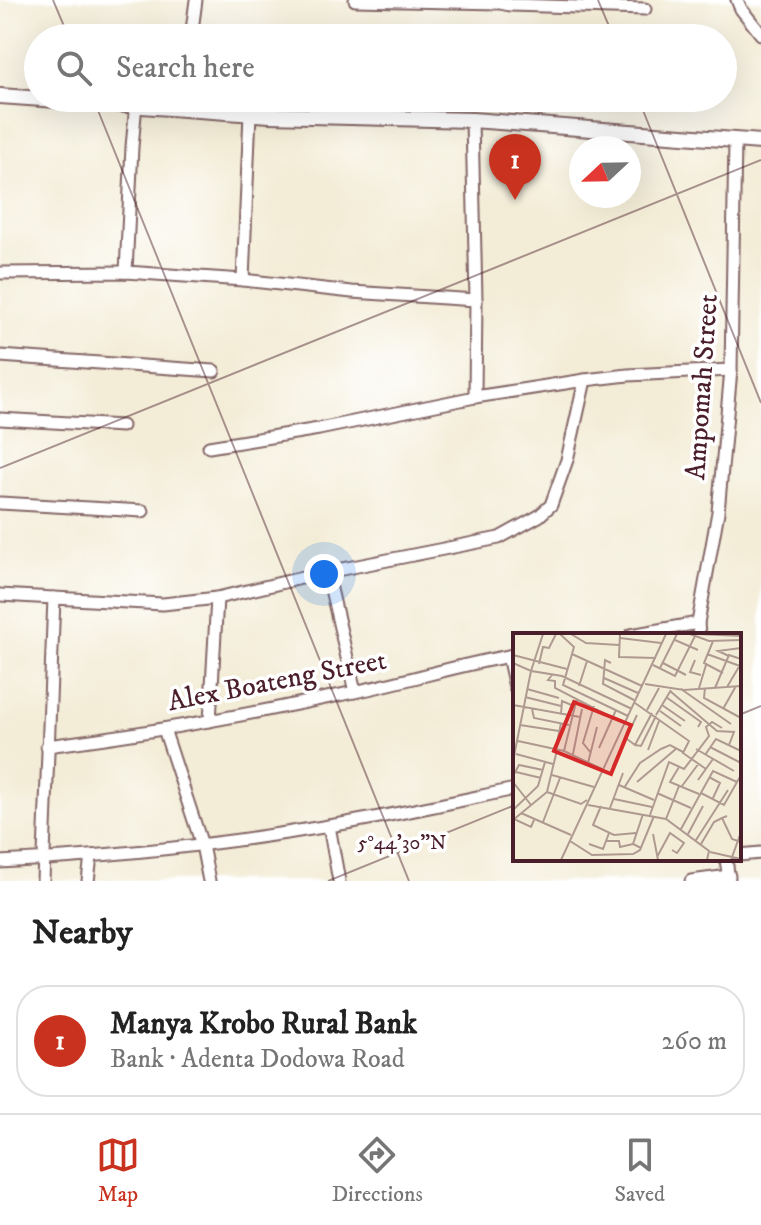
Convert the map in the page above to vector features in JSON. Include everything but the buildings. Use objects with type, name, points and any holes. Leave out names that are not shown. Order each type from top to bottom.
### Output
[{"type":"main road","points":[[0,96],[24,97]]},
{"type":"main road","points":[[244,112],[472,120],[761,142]]},
{"type":"street","points":[[193,24],[196,0]]},
{"type":"street","points":[[355,0],[645,9]]},
{"type":"street","points":[[737,0],[761,34]]},
{"type":"street","points":[[126,272],[135,112]]},
{"type":"street","points":[[243,280],[250,113]]},
{"type":"street","points":[[472,120],[475,397]]},
{"type":"street","name":"Ampomah Street","points":[[698,629],[718,512],[731,370],[735,141]]},
{"type":"street","points":[[0,273],[126,272],[476,300]]},
{"type":"street","points":[[0,356],[214,371]]},
{"type":"street","points":[[209,447],[319,429],[475,397],[585,380],[731,370]]},
{"type":"street","points":[[0,595],[163,604],[217,598],[327,572],[499,538],[539,516],[551,505],[567,460],[585,380]]},
{"type":"street","points":[[0,419],[122,426]]},
{"type":"street","points":[[0,503],[143,511]]},
{"type":"street","points":[[327,572],[355,692]]},
{"type":"street","points":[[43,881],[54,598]]},
{"type":"street","points":[[210,721],[217,598]]},
{"type":"street","points":[[653,633],[698,629]]},
{"type":"street","name":"Alex Boateng Street","points":[[47,746],[210,721],[355,692],[512,655]]},
{"type":"street","points":[[164,729],[202,845],[209,881]]},
{"type":"street","points":[[0,862],[202,845],[329,826],[513,789]]},
{"type":"street","points":[[329,826],[339,881]]},
{"type":"street","points":[[741,855],[761,853]]},
{"type":"street","points":[[88,881],[91,856]]},
{"type":"street","points":[[691,881],[729,878]]},
{"type":"place","name":"Manya Krobo Rural Bank","points":[[515,200]]}]
